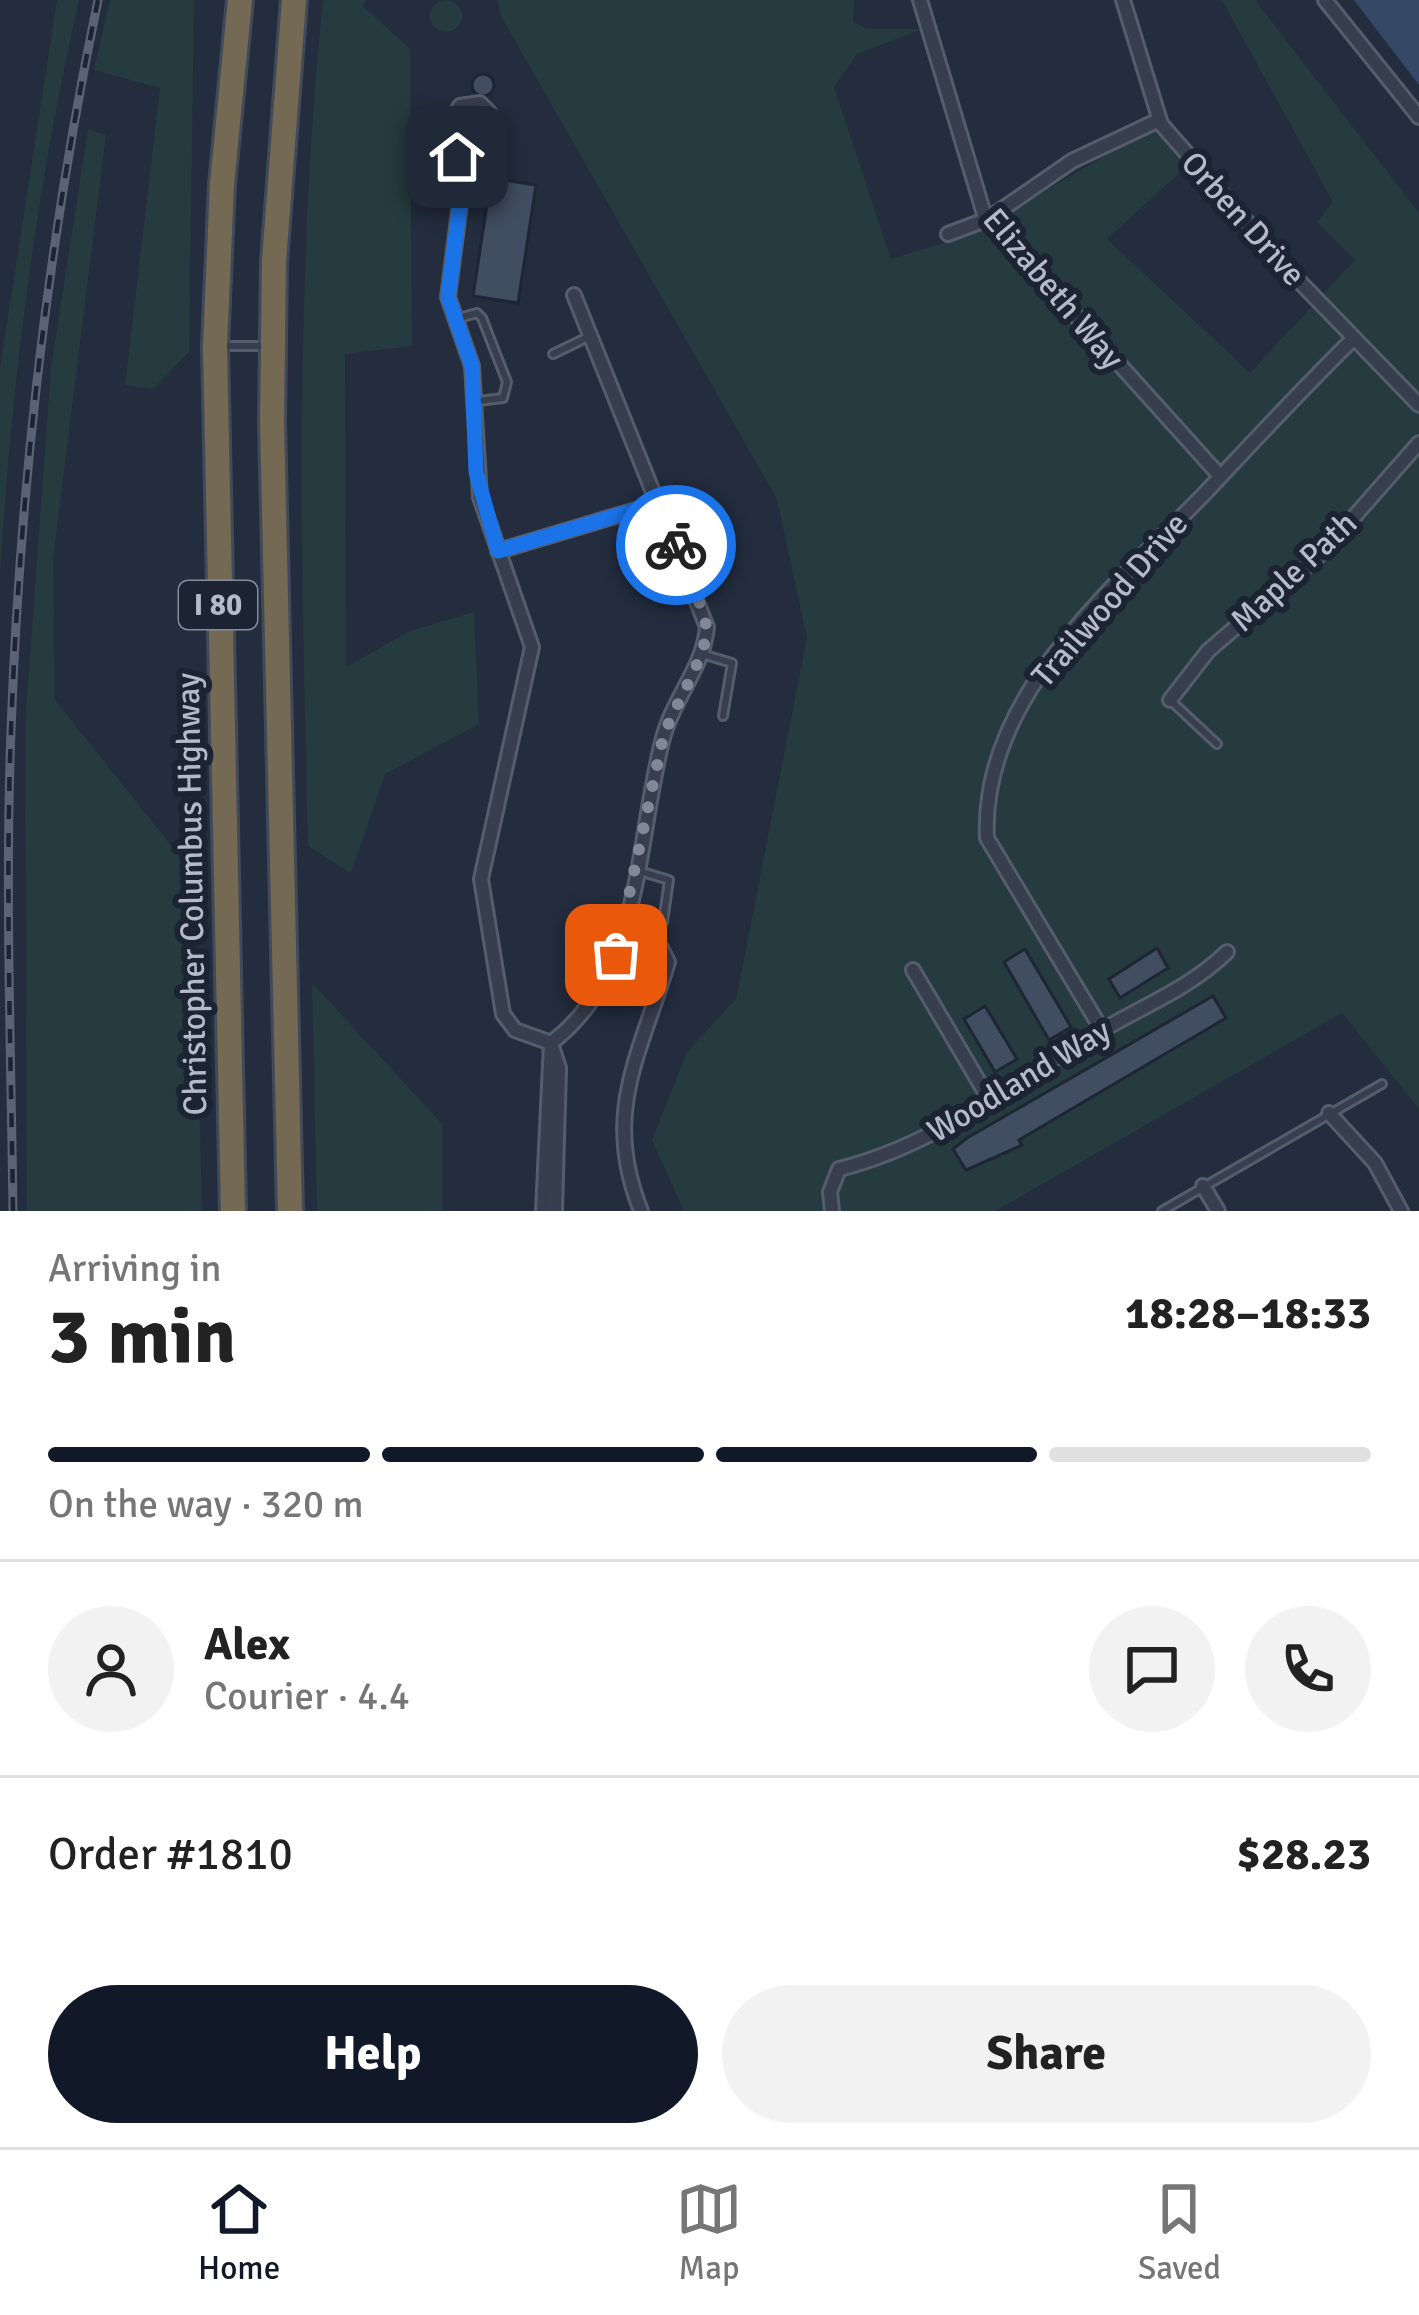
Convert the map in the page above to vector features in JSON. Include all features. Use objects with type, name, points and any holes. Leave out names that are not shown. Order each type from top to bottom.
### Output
[{"type":"highway","name":"Christopher Columbus Highway","points":[[233,1211],[215,346],[222,184],[240,0]]},
{"type":"highway","name":"I 80","points":[[290,1211],[272,346],[279,173],[294,0]]},
{"type":"street","name":"Elizabeth Way","points":[[920,0],[988,218],[1220,476]]},
{"type":"street","name":"Orben Drive","points":[[1123,0],[1159,120],[1186,158],[1419,406]]},
{"type":"street","points":[[1325,0],[1419,117]]},
{"type":"street","points":[[457,157],[494,151],[489,112],[480,103],[460,106],[453,118],[457,157],[461,196],[448,297],[472,366],[476,472],[532,654],[482,879],[503,1014],[515,1030],[551,1043]]},
{"type":"street","points":[[948,234],[988,218],[1072,161],[1159,120]]},
{"type":"street","points":[[551,1043],[578,1023],[625,932],[663,738],[674,703],[701,654],[707,627],[574,295]]},
{"type":"street","name":"Trailwood Drive","points":[[1102,1030],[988,838],[986,807],[1011,733],[1052,658],[1353,338]]},
{"type":"street","name":"Maple Path","points":[[1170,700],[1208,652],[1323,552],[1419,443]]},
{"type":"street","points":[[498,551],[659,503]]},
{"type":"street","points":[[625,932],[661,948],[668,962],[622,1111],[621,1153],[641,1211]]},
{"type":"street","name":"Woodland Way","points":[[832,1211],[830,1192],[839,1168],[894,1155],[1102,1030],[1199,980],[1227,952]]},
{"type":"street","points":[[913,970],[989,1099]]},
{"type":"street","points":[[543,1211],[551,1043]]},
{"type":"street","points":[[551,1043],[559,1068],[555,1211]]},
{"type":"street","points":[[1329,1113],[1375,1163],[1402,1211]]},
{"type":"street","points":[[1204,1186],[1218,1211]]},
{"type":"lane","points":[[455,319],[477,313],[482,318],[507,382],[502,398],[474,401]]},
{"type":"lane","points":[[554,354],[591,336]]},
{"type":"lane","points":[[215,346],[272,346]]},
{"type":"lane","points":[[701,654],[732,663],[723,716]]},
{"type":"lane","points":[[1170,700],[1217,744]]},
{"type":"lane","points":[[636,871],[668,880],[663,922]]},
{"type":"lane","points":[[1162,1211],[1382,1084]]},
{"type":"green space","points":[[57,0],[79,0],[28,285],[0,573],[0,368]]},
{"type":"green space","points":[[110,0],[194,0],[189,352],[153,389],[125,385],[160,88],[94,70]]},
{"type":"green space","points":[[323,0],[365,0],[363,6],[410,49],[412,346],[345,354],[346,667],[410,631],[474,612],[479,724],[385,774],[351,873],[308,846],[304,317]]},
{"type":"green space","points":[[446,0],[457,5],[462,16],[457,27],[446,32],[435,27],[430,16],[435,5]]},
{"type":"green space","points":[[497,0],[854,0],[853,21],[866,29],[922,29],[857,54],[834,87],[891,259],[973,234],[1154,127],[1187,166],[1107,239],[1250,373],[1355,260],[1317,222],[1333,202],[1222,0],[1255,0],[1419,213],[1419,1109],[1342,1013],[995,1211],[684,1211],[652,1140],[687,1052],[736,999],[807,638],[777,499],[502,18]]},
{"type":"green space","points":[[88,129],[106,135],[53,560],[55,700],[194,874],[202,1211],[27,1211],[25,725],[51,368]]},
{"type":"green space","points":[[312,983],[442,1124],[442,1211],[317,1211]]},
{"type":"water","points":[[1354,0],[1419,0],[1419,85]]},
{"type":"building","points":[[483,74],[494,85],[483,96],[472,85]]},
{"type":"building","points":[[491,178],[536,185],[518,303],[473,296]]},
{"type":"building","points":[[1157,948],[1168,968],[1120,998],[1109,979]]},
{"type":"building","points":[[1025,949],[1071,1027],[1049,1040],[1004,962]]},
{"type":"building","points":[[1213,996],[1226,1018],[1019,1140],[1022,1145],[966,1170],[953,1149],[967,1138]]},
{"type":"building","points":[[985,1006],[1017,1059],[995,1072],[964,1019]]},
{"type":"railway","points":[[13,1211],[8,850],[21,546],[51,272],[98,0]]},
{"type":"way so far","points":[[616,955],[625,932],[663,738],[674,703],[705,648],[707,627],[676,545]]},
{"type":"route","points":[[457,157],[461,196],[448,297],[472,366],[476,472],[498,551],[659,503],[676,545]]}]
